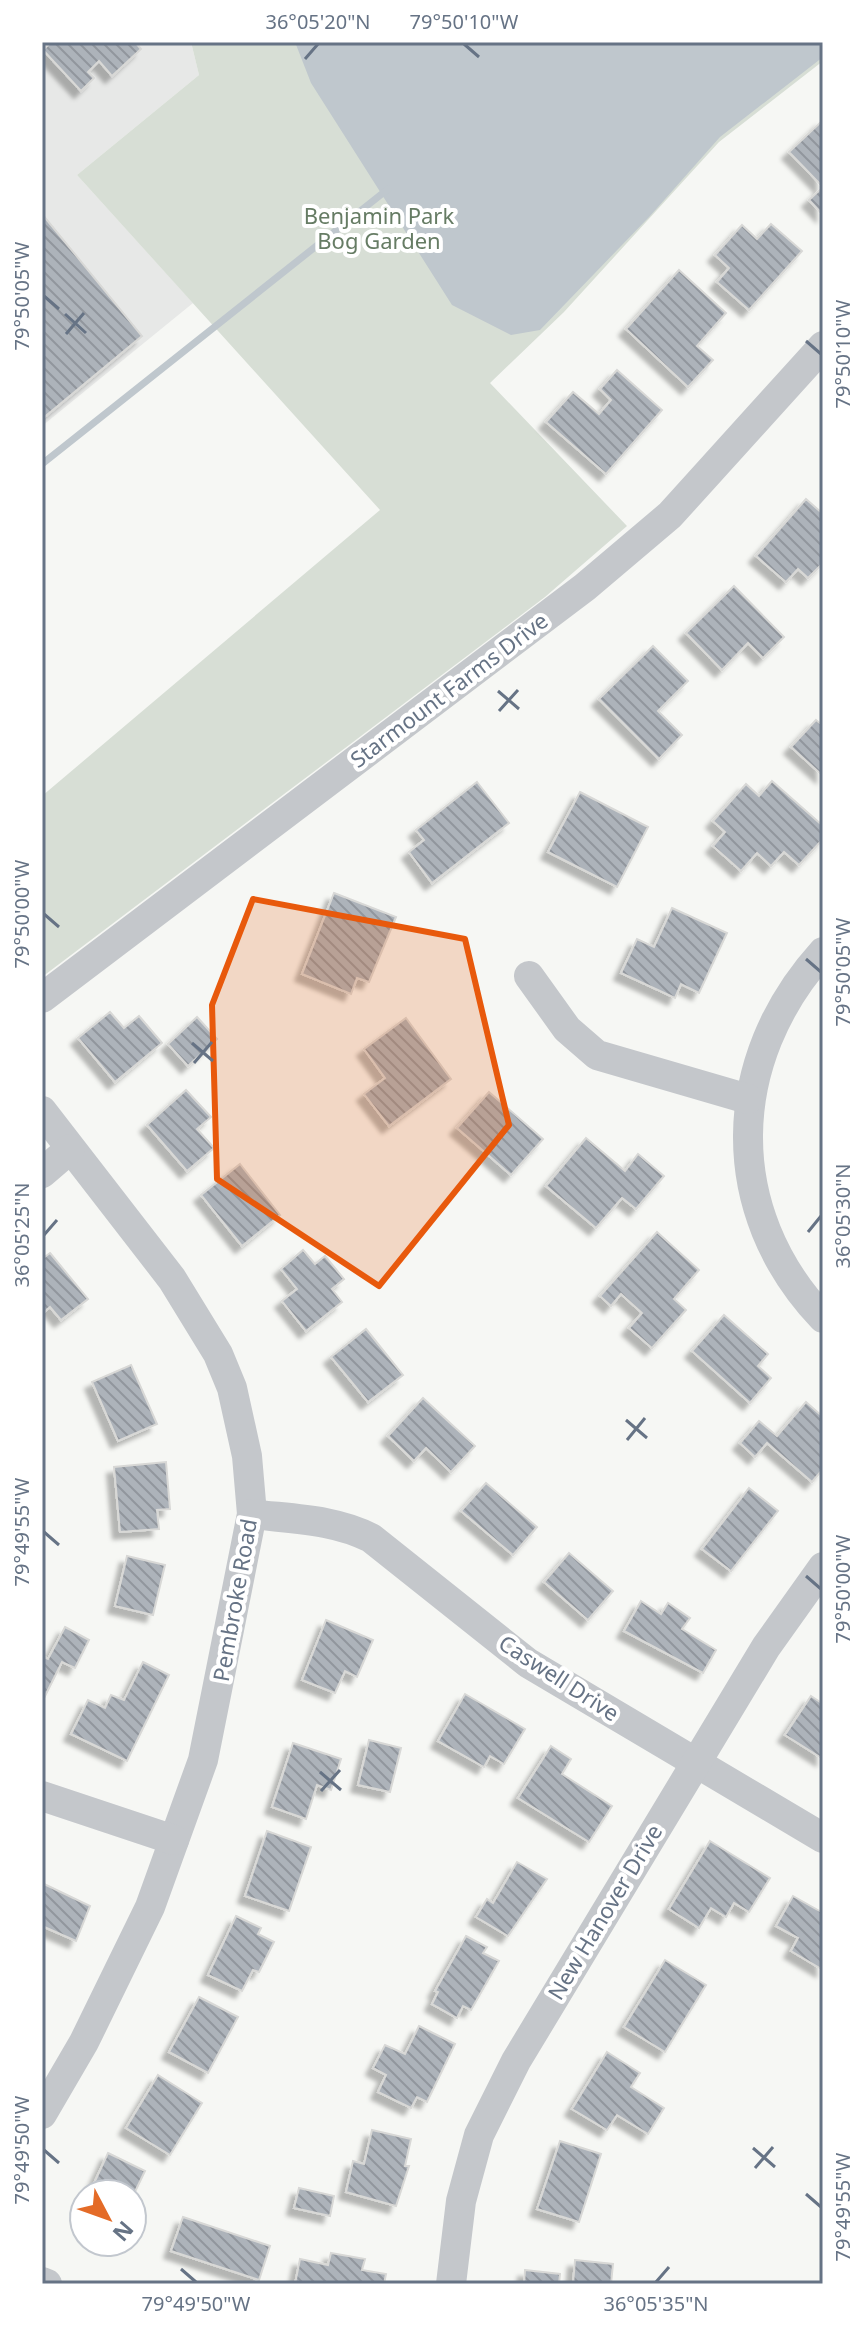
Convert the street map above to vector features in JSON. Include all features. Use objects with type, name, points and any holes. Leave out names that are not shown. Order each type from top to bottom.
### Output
[{"type":"street","name":"Starmount Farms Drive","points":[[42,998],[585,587],[670,515],[823,346]]},
{"type":"street","points":[[823,952],[797,981],[776,1015],[748,1099],[748,1146],[757,1205],[777,1256],[806,1300],[823,1318]]},
{"type":"street","points":[[529,976],[567,1029],[597,1055],[748,1099]]},
{"type":"street","name":"Pembroke Road","points":[[42,1111],[172,1279],[218,1354],[232,1388],[247,1456],[252,1514],[203,1760],[150,1907],[84,2042],[42,2114]]},
{"type":"street","points":[[42,1173],[70,1149]]},
{"type":"street","name":"Caswell Drive","points":[[252,1514],[329,1523],[352,1528],[371,1538],[528,1663],[823,1838]]},
{"type":"street","name":"New Hanover Drive","points":[[451,2284],[461,2201],[479,2135],[516,2061],[694,1762],[766,1647],[823,1567]]},
{"type":"street","points":[[42,1796],[174,1840]]},
{"type":"highlighted area","points":[[253,899],[465,939],[509,1125],[379,1286],[217,1179],[212,1005]]},
{"type":"shaded area","points":[[42,42],[191,42],[199,75],[77,175],[193,303],[42,426]]},
{"type":"shaded area","points":[[295,42],[823,42],[823,57],[720,137],[650,216],[540,330],[511,335],[452,305],[311,83]]},
{"type":"green space","name":"Benjamin Park Bog Garden","points":[[191,42],[823,42],[823,61],[719,142],[564,312],[490,383],[627,526],[545,597],[42,977],[42,796],[380,510],[77,175],[199,75]]},
{"type":"building","points":[[51,42],[135,42],[141,49],[112,76],[99,61],[88,72],[94,78],[81,91],[43,50]]},
{"type":"building","points":[[823,120],[823,187],[789,152]]},
{"type":"building","points":[[823,187],[823,215],[809,200]]},
{"type":"building","points":[[42,214],[142,336],[42,419]]},
{"type":"building","points":[[771,224],[802,251],[749,310],[717,282],[729,268],[715,255],[742,225],[757,239]]},
{"type":"building","points":[[679,270],[726,313],[697,346],[713,360],[688,387],[626,329]]},
{"type":"building","points":[[617,370],[662,410],[606,474],[546,422],[573,392],[599,414],[611,400],[600,389]]},
{"type":"building","points":[[806,499],[823,514],[823,563],[808,578],[798,569],[786,582],[756,556]]},
{"type":"building","points":[[734,586],[784,637],[763,658],[748,643],[722,670],[686,633]]},
{"type":"building","points":[[653,646],[688,681],[658,711],[682,735],[659,759],[599,699]]},
{"type":"building","points":[[816,720],[823,726],[823,776],[791,747]]},
{"type":"building","points":[[772,781],[823,826],[823,839],[799,865],[784,852],[771,866],[757,853],[741,871],[713,846],[725,832],[713,821],[746,784],[759,796]]},
{"type":"building","points":[[477,782],[509,823],[432,883],[409,852],[424,840],[416,830]]},
{"type":"building","points":[[580,792],[648,827],[617,887],[548,852]]},
{"type":"building","points":[[334,893],[396,917],[369,982],[357,978],[351,994],[302,974]]},
{"type":"building","points":[[672,908],[727,933],[699,993],[681,984],[675,998],[621,973],[637,939],[654,947]]},
{"type":"building","points":[[110,1012],[124,1028],[139,1016],[162,1043],[115,1082],[78,1038]]},
{"type":"building","points":[[197,1017],[217,1039],[188,1066],[168,1044]]},
{"type":"building","points":[[406,1018],[451,1079],[389,1126],[364,1094],[385,1078],[364,1049]]},
{"type":"building","points":[[186,1090],[211,1117],[197,1129],[214,1148],[187,1171],[147,1125]]},
{"type":"building","points":[[489,1092],[543,1139],[511,1175],[457,1128]]},
{"type":"building","points":[[586,1138],[625,1171],[638,1154],[664,1176],[636,1209],[622,1198],[596,1228],[546,1186]]},
{"type":"building","points":[[240,1164],[280,1215],[242,1246],[201,1195]]},
{"type":"building","points":[[657,1232],[699,1270],[674,1299],[686,1310],[652,1348],[629,1328],[642,1313],[621,1294],[611,1306],[600,1296]]},
{"type":"building","points":[[303,1250],[315,1264],[325,1256],[344,1279],[332,1289],[342,1302],[306,1331],[282,1301],[297,1289],[281,1269]]},
{"type":"building","points":[[50,1253],[88,1299],[61,1320],[50,1307],[42,1314],[42,1259]]},
{"type":"building","points":[[724,1315],[768,1354],[758,1366],[771,1378],[750,1403],[692,1351]]},
{"type":"building","points":[[366,1329],[403,1375],[368,1402],[331,1357]]},
{"type":"building","points":[[131,1365],[157,1424],[118,1441],[92,1382]]},
{"type":"building","points":[[423,1398],[475,1446],[451,1472],[426,1448],[414,1461],[388,1436]]},
{"type":"building","points":[[806,1402],[823,1417],[823,1469],[812,1482],[767,1443],[755,1457],[740,1443],[759,1421],[777,1436]]},
{"type":"building","points":[[166,1462],[170,1509],[157,1510],[159,1529],[120,1532],[114,1467]]},
{"type":"building","points":[[486,1483],[537,1527],[513,1555],[461,1511]]},
{"type":"building","points":[[749,1488],[778,1511],[731,1571],[702,1549]]},
{"type":"building","points":[[569,1553],[613,1591],[588,1620],[544,1582]]},
{"type":"building","points":[[127,1556],[165,1565],[153,1615],[115,1606]]},
{"type":"building","points":[[641,1601],[661,1614],[668,1603],[690,1618],[682,1629],[716,1650],[703,1673],[624,1631]]},
{"type":"building","points":[[326,1620],[373,1640],[357,1677],[345,1671],[335,1693],[302,1680]]},
{"type":"building","points":[[65,1627],[89,1640],[75,1668],[62,1662],[42,1702],[42,1656],[48,1659]]},
{"type":"building","points":[[143,1662],[169,1675],[127,1761],[71,1734],[88,1700],[105,1708],[111,1695],[124,1700]]},
{"type":"building","points":[[465,1694],[525,1729],[504,1764],[490,1756],[484,1767],[438,1741]]},
{"type":"building","points":[[811,1696],[823,1704],[823,1759],[785,1735]]},
{"type":"building","points":[[369,1740],[401,1748],[390,1792],[358,1785]]},
{"type":"building","points":[[293,1743],[341,1759],[331,1790],[317,1785],[306,1819],[272,1807]]},
{"type":"building","points":[[551,1746],[571,1759],[562,1774],[612,1806],[589,1842],[518,1798]]},
{"type":"building","points":[[267,1831],[311,1847],[289,1911],[245,1896]]},
{"type":"building","points":[[710,1841],[770,1878],[749,1912],[734,1903],[726,1917],[711,1908],[699,1928],[669,1909]]},
{"type":"building","points":[[517,1862],[547,1879],[508,1936],[476,1917],[487,1899],[493,1903]]},
{"type":"building","points":[[42,1883],[90,1906],[76,1941],[42,1926]]},
{"type":"building","points":[[793,1896],[823,1913],[823,1970],[791,1951],[798,1938],[776,1926]]},
{"type":"building","points":[[236,1916],[261,1928],[258,1934],[274,1942],[259,1972],[253,1970],[242,1991],[208,1975]]},
{"type":"building","points":[[466,1936],[487,1947],[483,1953],[499,1961],[471,2010],[463,2006],[457,2018],[432,2004],[438,1992],[435,1991]]},
{"type":"building","points":[[665,1960],[706,1985],[665,2052],[624,2027]]},
{"type":"building","points":[[199,1997],[238,2017],[208,2073],[169,2052]]},
{"type":"building","points":[[419,2026],[455,2044],[427,2102],[417,2097],[411,2108],[378,2092],[386,2075],[373,2068],[385,2045],[405,2054]]},
{"type":"building","points":[[607,2052],[640,2073],[631,2087],[664,2108],[648,2134],[617,2115],[607,2130],[572,2109]]},
{"type":"building","points":[[158,2075],[202,2103],[170,2155],[126,2128]]},
{"type":"building","points":[[372,2130],[411,2139],[405,2166],[409,2166],[396,2206],[346,2192],[353,2161],[364,2164]]},
{"type":"building","points":[[560,2141],[601,2154],[579,2222],[537,2209]]},
{"type":"building","points":[[108,2153],[145,2171],[142,2178],[96,2178]]},
{"type":"building","points":[[299,2188],[334,2196],[330,2216],[294,2208]]},
{"type":"building","points":[[183,2217],[270,2246],[259,2280],[171,2251]]},
{"type":"building","points":[[331,2253],[365,2259],[362,2270],[386,2274],[384,2284],[295,2284],[300,2259],[328,2265]]},
{"type":"building","points":[[575,2260],[613,2264],[611,2284],[573,2284]]},
{"type":"building","points":[[525,2270],[560,2274],[559,2284],[524,2284]]},
{"type":"waterway","points":[[42,464],[388,189]]}]
